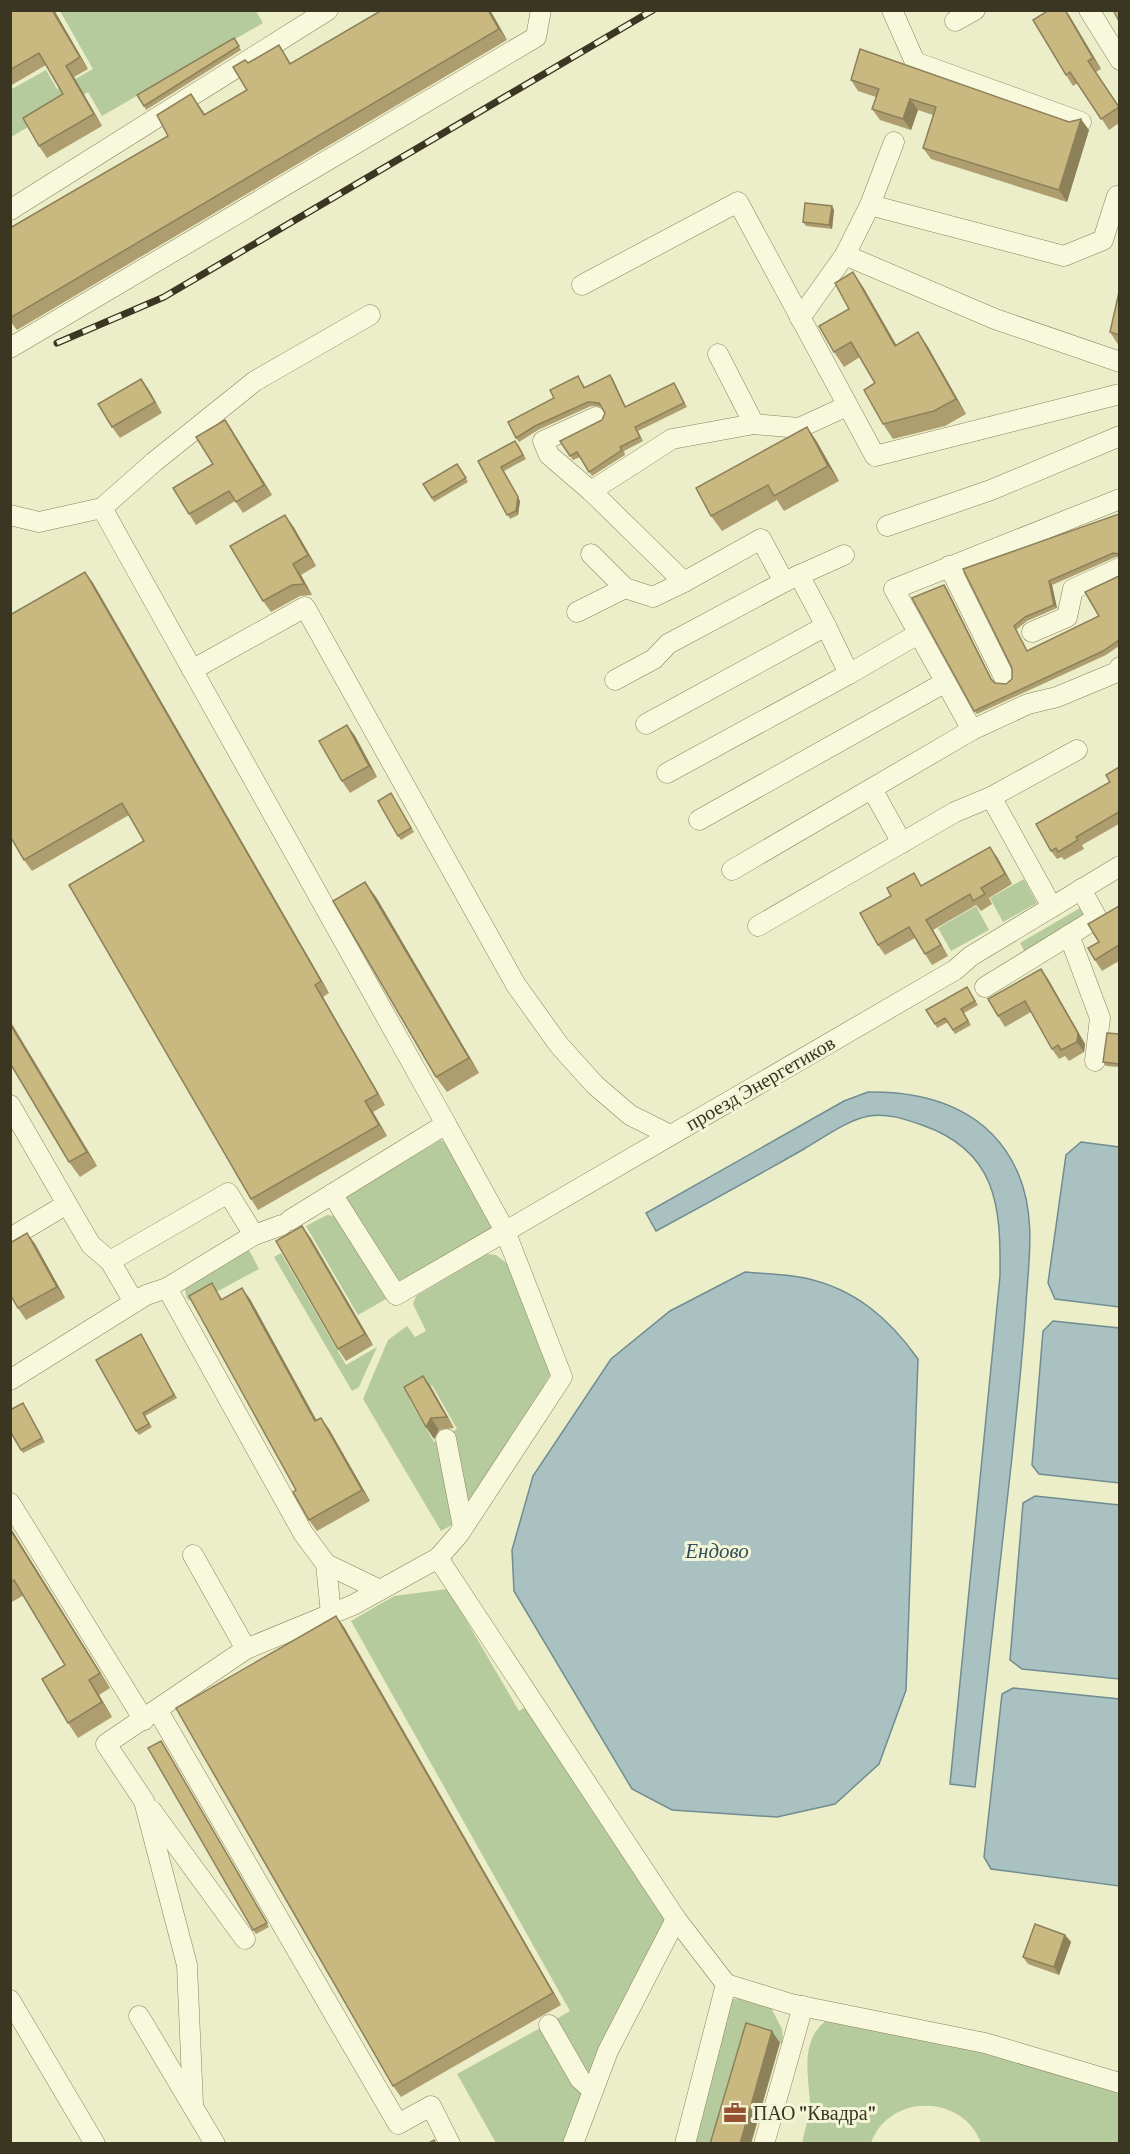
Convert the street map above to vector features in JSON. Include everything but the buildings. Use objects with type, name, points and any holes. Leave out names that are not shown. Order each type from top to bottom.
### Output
[{"type":"street","points":[[10,210],[328,10]]},
{"type":"street","points":[[10,348],[536,38],[541,10]]},
{"type":"street","points":[[892,10],[915,62],[1081,122]]},
{"type":"street","points":[[955,21],[975,10]]},
{"type":"street","points":[[1089,10],[1119,60]]},
{"type":"street","points":[[800,318],[845,255],[870,205],[894,142]]},
{"type":"street","points":[[870,205],[1064,256],[1103,240],[1117,196],[1119,197]]},
{"type":"street","points":[[582,285],[738,202],[874,456],[1119,394]]},
{"type":"street","points":[[845,255],[995,319],[1119,362]]},
{"type":"street","points":[[10,515],[39,522],[102,508],[154,462],[255,381],[370,315]]},
{"type":"street","points":[[718,354],[754,424]]},
{"type":"street","points":[[591,491],[672,439],[754,424],[798,428],[847,406]]},
{"type":"street","points":[[596,417],[543,441],[549,455],[591,491],[684,582]]},
{"type":"street","points":[[887,526],[991,490],[1119,436]]},
{"type":"street","points":[[972,730],[894,590],[948,566],[1119,500]]},
{"type":"street","points":[[102,508],[505,1231],[562,1377],[463,1527],[438,1558],[331,1614],[246,1649],[151,1716],[106,1744],[144,1801],[245,1938]]},
{"type":"street","points":[[591,554],[625,588],[653,597],[761,539],[826,626],[849,674]]},
{"type":"street","points":[[615,680],[654,659],[668,644],[792,579],[844,555]]},
{"type":"street","points":[[948,566],[1004,677]]},
{"type":"street","points":[[1032,632],[1067,617],[1073,589],[1119,568]]},
{"type":"street","points":[[577,612],[625,588]]},
{"type":"street","points":[[192,670],[304,607],[516,985],[559,1045],[595,1085],[630,1114],[670,1135]]},
{"type":"street","points":[[646,724],[826,626]]},
{"type":"street","points":[[667,773],[918,634]]},
{"type":"street","points":[[732,870],[972,730],[1028,704],[1057,697],[1117,672],[1119,667]]},
{"type":"street","points":[[699,820],[944,682]]},
{"type":"street","points":[[758,926],[955,813],[991,797],[1077,750]]},
{"type":"street","points":[[872,789],[902,843]]},
{"type":"street","points":[[991,797],[1052,907]]},
{"type":"street","name":"проезд Энергетиков","points":[[332,1194],[396,1295],[955,970],[971,956],[1119,866]]},
{"type":"street","points":[[985,987],[1097,918],[1081,889]]},
{"type":"street","points":[[1069,935],[1100,1018],[1095,1061]]},
{"type":"street","points":[[10,1105],[91,1245],[110,1261],[134,1302]]},
{"type":"street","points":[[10,1380],[134,1302],[167,1288],[254,1235],[286,1222],[446,1124]]},
{"type":"street","points":[[110,1261],[228,1192],[254,1235]]},
{"type":"street","points":[[10,1238],[67,1204]]},
{"type":"street","points":[[167,1288],[303,1533],[326,1564],[380,1590]]},
{"type":"street","points":[[446,1439],[463,1527]]},
{"type":"street","points":[[10,1503],[151,1716],[398,2124],[431,2106],[450,2144]]},
{"type":"street","points":[[193,1555],[246,1649]]},
{"type":"street","points":[[438,1558],[676,1919],[726,1984],[803,2006],[985,2043],[1119,2084]]},
{"type":"street","points":[[326,1564],[331,1614]]},
{"type":"street","points":[[144,1801],[187,1965],[193,2104]]},
{"type":"street","points":[[573,2144],[592,2090],[645,1976],[676,1919]]},
{"type":"street","points":[[685,2144],[726,1984]]},
{"type":"street","points":[[10,2000],[95,2144]]},
{"type":"street","points":[[764,2144],[803,2006]]},
{"type":"street","points":[[139,2016],[215,2144]]},
{"type":"street","points":[[549,2025],[580,2079],[592,2090]]},
{"type":"green space","points":[[60,11],[256,11],[263,23],[102,116],[88,92],[11,137],[10,90],[46,70],[57,89],[93,69]]},
{"type":"green space","points":[[1024,879],[1037,903],[1003,922],[990,898]]},
{"type":"green space","points":[[1085,905],[1090,914],[1025,952],[1020,943]]},
{"type":"green space","points":[[976,906],[989,930],[951,951],[938,928]]},
{"type":"green space","points":[[441,1140],[445,1142],[494,1226],[406,1280],[400,1281],[394,1276],[345,1197]]},
{"type":"green space","points":[[327,1215],[335,1216],[342,1223],[386,1299],[358,1315],[306,1226]]},
{"type":"green space","points":[[248,1248],[259,1269],[196,1303],[187,1299],[185,1290],[189,1282]]},
{"type":"green space","points":[[281,1253],[346,1365],[377,1347],[359,1387],[352,1391],[274,1257]]},
{"type":"green space","points":[[487,1254],[496,1255],[513,1268],[553,1370],[469,1514],[448,1434],[457,1429],[432,1385],[409,1399],[434,1442],[442,1438],[459,1521],[441,1531],[363,1399],[388,1340],[407,1326],[415,1337],[426,1331],[413,1304],[416,1296]]},
{"type":"green space","points":[[448,1589],[519,1711],[529,1705],[670,1920],[594,2073],[588,2075],[553,2021],[570,2011],[351,1621],[394,1596]]},
{"type":"green space","points":[[739,1998],[771,2008],[782,2029],[783,2044],[754,2035],[721,2143],[691,2144],[727,2000]]},
{"type":"green space","points":[[827,2020],[993,2054],[1119,2091],[1119,2143],[981,2143],[972,2127],[959,2115],[943,2108],[926,2106],[909,2108],[893,2115],[880,2127],[871,2143],[802,2144],[810,2107],[807,2069],[809,2047],[818,2028]]},
{"type":"green space","points":[[544,2026],[585,2098],[567,2143],[496,2143],[457,2074]]},
{"type":"water","points":[[868,1092],[914,1096],[936,1101],[975,1120],[992,1134],[1006,1152],[1018,1173],[1027,1205],[1030,1254],[1022,1361],[975,1787],[950,1784],[1000,1276],[996,1204],[990,1184],[980,1166],[966,1150],[947,1136],[903,1119],[882,1115],[869,1116],[844,1125],[656,1231],[646,1213],[844,1101]]},
{"type":"water","points":[[1081,1142],[1119,1147],[1119,1307],[1055,1299],[1048,1283],[1066,1155]]},
{"type":"water","name":"Ендово","points":[[745,1272],[805,1278],[840,1290],[883,1318],[918,1359],[906,1690],[879,1764],[835,1804],[777,1817],[672,1810],[632,1789],[514,1591],[512,1550],[533,1476],[611,1359],[670,1311]]},
{"type":"water","points":[[1053,1321],[1119,1328],[1119,1483],[1039,1474],[1032,1465],[1043,1331]]},
{"type":"water","points":[[1035,1496],[1119,1505],[1119,1679],[1022,1669],[1010,1660],[1023,1503]]},
{"type":"water","points":[[1013,1688],[1119,1699],[1119,1886],[991,1869],[984,1857],[1002,1694]]},
{"type":"railway","points":[[57,343],[164,297],[653,10]]},
{"type":"place","name":"ПАО \"Квадра\"","points":[[735,2113]]}]
